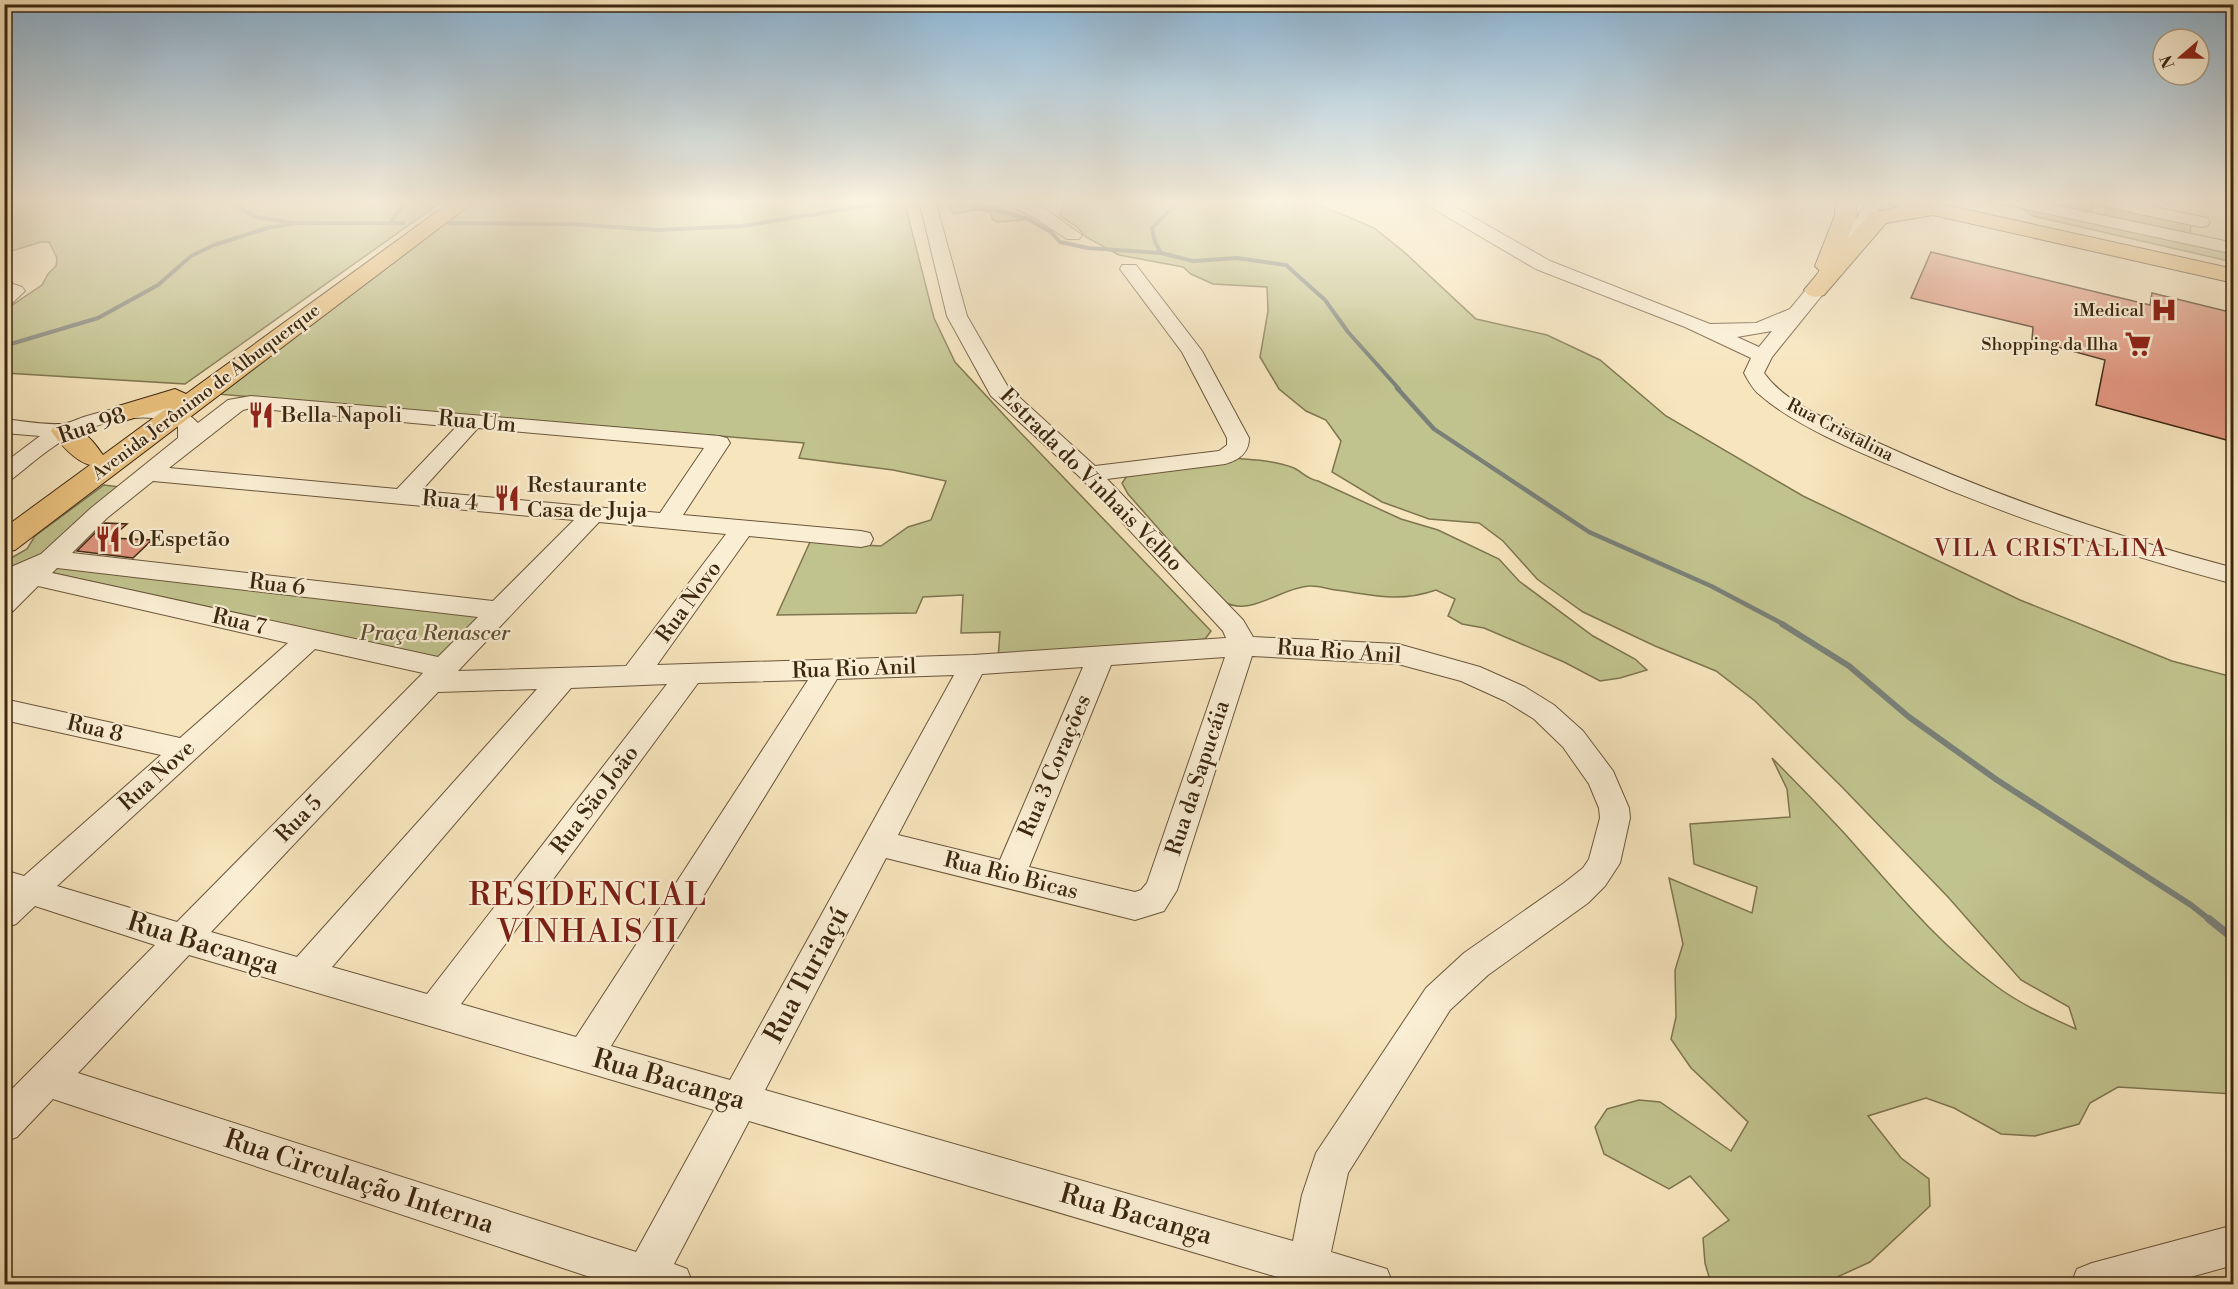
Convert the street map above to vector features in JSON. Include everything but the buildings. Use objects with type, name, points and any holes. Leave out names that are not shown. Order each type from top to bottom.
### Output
[{"type":"main road","name":"Avenida Jerônimo de Albuquerque","points":[[4,543],[168,408],[368,260]]},
{"type":"main road","name":"Avenida Jerônimo de Albuquerque","points":[[4,520],[91,457],[168,408],[380,260]]},
{"type":"main road","points":[[1816,290],[1828,260]]},
{"type":"main road","points":[[1816,290],[1842,260]]},
{"type":"main road","points":[[2169,260],[2234,276]]},
{"type":"main road","points":[[2208,260],[2234,266]]},
{"type":"main road","points":[[124,413],[168,408]]},
{"type":"main road","points":[[65,431],[91,457]]},
{"type":"street","name":"Estrada do Vinhais Velho","points":[[943,260],[957,316],[1004,396],[1090,474],[1234,627],[1242,646]]},
{"type":"street","points":[[1535,260],[1692,323],[1762,356],[1816,290],[1836,260]]},
{"type":"street","points":[[1090,474],[1225,457],[1238,448],[1238,438],[1192,351],[1129,269]]},
{"type":"street","points":[[1692,323],[1724,330],[1748,330],[1769,326],[1799,310]]},
{"type":"street","name":"Rua Cristalina","points":[[1762,356],[1754,373],[1758,383],[1789,406],[1845,436],[1930,475],[2055,523],[2126,546],[2234,576]]},
{"type":"street","name":"Rua Um","points":[[189,440],[236,405],[251,402],[720,443],[667,521]]},
{"type":"street","points":[[4,605],[99,513],[189,440],[189,425],[168,408]]},
{"type":"street","name":"Rua 98","points":[[4,474],[65,431],[124,413]]},
{"type":"street","points":[[403,497],[472,422]]},
{"type":"street","points":[[4,426],[65,431]]},
{"type":"street","name":"Rua 4","points":[[147,473],[861,539]]},
{"type":"street","name":"Rua 5","points":[[4,1124],[593,514]]},
{"type":"street","name":"Rua Novo","points":[[634,676],[743,528]]},
{"type":"street","points":[[6,579],[44,568]]},
{"type":"street","name":"Rua 6","points":[[44,568],[500,610]]},
{"type":"street","name":"Rua 7","points":[[44,568],[310,638],[438,675]]},
{"type":"street","name":"Rua Nove","points":[[4,914],[17,887],[186,750],[310,638]]},
{"type":"street","name":"Rua Rio Anil","points":[[438,675],[563,678],[973,665],[1242,646],[1384,652],[1443,665],[1497,686],[1544,712],[1573,739],[1602,778],[1614,808],[1615,818],[1604,863],[1594,877],[1576,893],[1476,964],[1452,984],[1427,1014],[1330,1167],[1306,1275]]},
{"type":"street","name":"Rua da Sapucáia","points":[[1146,904],[1152,902],[1161,890],[1242,646]]},
{"type":"street","name":"Rua 3 Corações","points":[[1010,875],[1101,656]]},
{"type":"street","name":"Rua Turiaçú","points":[[653,1282],[740,1100],[973,665]]},
{"type":"street","points":[[585,1055],[829,669]]},
{"type":"street","name":"Rua São João","points":[[434,1012],[690,674]]},
{"type":"street","points":[[303,974],[563,678]]},
{"type":"street","name":"Rua 8","points":[[4,709],[186,750]]},
{"type":"street","name":"Rua Rio Bicas","points":[[877,843],[1135,906],[1146,904]]},
{"type":"street","name":"Rua Bacanga","points":[[17,887],[183,939],[740,1100],[1306,1275],[1372,1284]]},
{"type":"street","name":"Rua Circulação Interna","points":[[47,1080],[653,1282]]},
{"type":"street","points":[[2092,1284],[2234,1245]]},
{"type":"green space","points":[[57,260],[359,260],[185,384],[5,373],[5,310],[42,285],[56,266]]},
{"type":"green space","points":[[396,260],[919,260],[934,318],[955,362],[1211,631],[1205,639],[998,659],[1000,632],[961,633],[963,595],[923,597],[916,613],[777,615],[810,542],[881,546],[908,527],[931,520],[946,481],[893,470],[799,458],[804,443],[217,394]]},
{"type":"green space","points":[[1146,260],[1413,260],[1476,319],[1547,335],[1600,360],[1666,416],[1803,496],[2020,600],[2172,661],[2233,677],[2233,1094],[2118,1087],[2090,1103],[2079,1124],[2035,1136],[2001,1134],[1954,1108],[1926,1098],[1868,1116],[1901,1158],[1929,1179],[1930,1206],[1870,1262],[1822,1284],[1711,1284],[1705,1263],[1703,1238],[1729,1220],[1690,1176],[1669,1189],[1604,1154],[1595,1127],[1607,1109],[1639,1100],[1660,1102],[1731,1151],[1748,1122],[1691,1068],[1671,1039],[1676,1017],[1675,970],[1683,944],[1669,878],[1752,913],[1757,887],[1694,864],[1690,824],[1790,817],[1787,789],[1772,758],[1845,834],[1916,914],[1975,970],[2015,999],[2076,1029],[2069,1007],[2021,980],[1948,897],[1842,787],[1755,701],[1716,671],[1655,646],[1583,612],[1537,579],[1503,541],[1479,523],[1429,519],[1382,502],[1332,472],[1341,441],[1326,420],[1306,411],[1279,389],[1260,357],[1268,311],[1267,287],[1213,284],[1191,274],[1183,267]]},
{"type":"green space","points":[[1232,458],[1287,465],[1310,478],[1401,519],[1438,530],[1499,559],[1519,581],[1593,636],[1635,659],[1647,670],[1600,681],[1564,662],[1484,628],[1462,624],[1448,616],[1455,599],[1436,590],[1410,596],[1386,597],[1309,586],[1244,606],[1222,601],[1128,494],[1122,483],[1127,476]]},
{"type":"green space","points":[[104,485],[120,487],[57,548],[5,574],[4,562],[27,549],[35,536]]},
{"type":"green space","name":"Praça Renascer","points":[[55,567],[491,612],[446,662],[49,572]]},
{"type":"waterway","points":[[4,346],[98,318],[158,285],[186,260]]},
{"type":"waterway","points":[[1190,260],[1205,260]]},
{"type":"waterway","points":[[1252,260],[1286,265],[1325,300],[1348,332],[1399,389]]},
{"type":"waterway","points":[[1397,388],[1434,429],[1589,532],[1711,586],[1785,625]]},
{"type":"waterway","points":[[1782,624],[1849,666],[1909,717],[1997,780],[2191,905],[2210,920]]},
{"type":"waterway","points":[[2209,919],[2234,939]]},
{"type":"place","name":"iMedical","points":[[2164,310]]},
{"type":"place","name":"Shopping da Ilha","points":[[2138,344]]},
{"type":"place","name":"Bella Napoli","points":[[261,415]]},
{"type":"place","name":"Restaurante Casa de Juja","points":[[507,498]]},
{"type":"place","name":"O Espetão","points":[[108,539]]},
{"type":"district","name":"VILA CRISTALINA","points":[[2051,549]]},
{"type":"district","name":"RESIDENCIAL VINHAIS II","points":[[588,914]]}]
